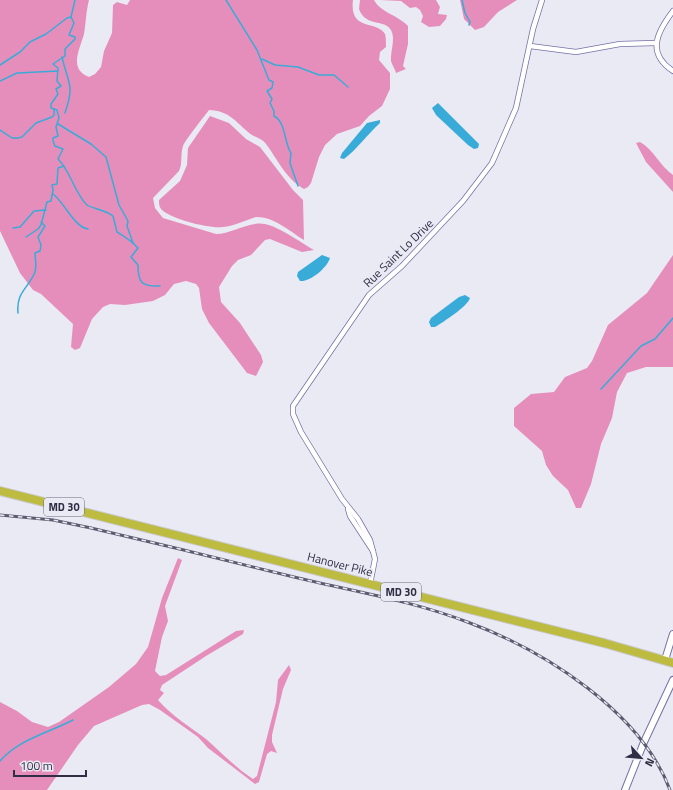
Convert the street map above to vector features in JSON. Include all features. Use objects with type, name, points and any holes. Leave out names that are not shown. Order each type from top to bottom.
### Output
[{"type":"highway","name":"Hanover Pike","points":[[0,491],[669,661]]},
{"type":"street","name":"Rue Saint Lo Drive","points":[[370,584],[374,567],[373,551],[370,540],[358,519],[348,508],[298,425],[293,414],[293,406],[368,295],[393,274],[463,202],[485,174],[500,148],[516,108],[542,0]]},
{"type":"street","points":[[673,11],[661,30],[656,43],[656,51],[662,62],[673,71]]},
{"type":"street","points":[[530,46],[576,52],[620,44],[656,43]]},
{"type":"street","points":[[669,661],[673,634]]},
{"type":"street","points":[[625,790],[644,742],[673,680]]},
{"type":"shaded area","points":[[0,0],[89,0],[84,34],[78,52],[77,64],[79,69],[89,77],[95,74],[101,67],[104,51],[112,33],[113,5],[117,2],[127,5],[130,0],[353,0],[355,17],[364,24],[376,27],[385,34],[386,47],[380,52],[379,60],[390,73],[390,89],[382,106],[369,116],[360,126],[337,134],[325,145],[319,157],[311,183],[308,187],[304,189],[287,175],[262,140],[250,134],[226,114],[209,110],[183,146],[179,171],[153,198],[155,208],[163,218],[216,234],[226,233],[255,224],[269,225],[285,232],[314,250],[302,252],[270,239],[265,240],[251,255],[238,260],[232,266],[219,287],[221,302],[240,323],[261,355],[263,362],[256,376],[247,373],[209,323],[202,309],[199,288],[196,284],[186,281],[174,284],[165,295],[153,301],[125,305],[110,304],[103,307],[92,319],[80,348],[75,350],[71,347],[73,324],[41,294],[33,290],[20,273],[0,231]]},
{"type":"shaded area","points":[[360,0],[374,0],[381,8],[408,26],[408,44],[403,66],[406,69],[396,73],[391,61],[393,37],[391,30],[384,25],[370,21],[362,15],[359,9]]},
{"type":"shaded area","points":[[380,0],[436,0],[440,7],[438,14],[447,15],[446,19],[440,26],[429,27],[421,22],[423,16],[420,10],[416,7],[410,8],[401,1]]},
{"type":"shaded area","points":[[460,0],[517,0],[498,12],[484,27],[475,30],[464,19]]},
{"type":"shaded area","points":[[210,116],[229,123],[246,139],[260,147],[293,190],[303,200],[304,240],[282,225],[269,219],[256,217],[231,225],[217,227],[200,225],[181,220],[161,209],[159,200],[180,181],[187,165],[188,148]]},
{"type":"shaded area","points":[[640,142],[649,149],[673,175],[673,192],[646,162],[636,143]]},
{"type":"shaded area","points":[[673,255],[673,367],[646,367],[627,373],[617,392],[612,418],[601,444],[591,484],[581,508],[576,508],[568,490],[553,476],[546,465],[542,451],[514,426],[514,408],[531,394],[554,392],[565,377],[587,368],[592,361],[608,325],[647,293]]},
{"type":"shaded area","points":[[178,558],[182,560],[165,606],[168,621],[162,637],[155,671],[160,676],[166,675],[236,631],[244,630],[243,634],[162,685],[160,690],[164,693],[158,700],[163,706],[206,739],[253,779],[257,776],[276,702],[278,680],[289,665],[291,670],[283,689],[272,735],[272,742],[277,753],[271,751],[267,754],[259,782],[255,784],[208,748],[198,737],[149,704],[142,705],[94,726],[78,745],[47,790],[0,790],[0,702],[17,711],[32,722],[48,727],[59,722],[109,687],[136,664],[148,647],[162,598]]},
{"type":"water","points":[[438,103],[479,144],[478,148],[474,149],[468,145],[436,115],[432,108]]},
{"type":"water","points":[[380,120],[380,123],[353,151],[344,159],[340,158],[342,153],[367,123]]},
{"type":"water","points":[[322,255],[330,258],[322,270],[313,277],[300,281],[297,276],[298,272]]},
{"type":"water","points":[[465,295],[470,298],[464,306],[439,325],[431,327],[429,322],[431,318],[459,297]]},
{"type":"waterway","points":[[75,0],[71,17],[74,23],[69,35],[75,37],[75,39],[65,49],[65,56],[53,64],[58,68],[57,81],[61,86],[56,89],[58,94],[51,104],[51,108],[57,110],[59,118],[56,127],[58,136],[53,138],[53,141],[55,146],[63,149],[58,159],[66,169],[79,195],[87,205],[113,216],[117,232],[131,241],[138,248],[131,257],[138,265],[139,276],[142,282],[149,286],[160,286]]},
{"type":"waterway","points":[[226,0],[257,50],[269,80],[273,82],[272,88],[267,91],[272,99],[270,103],[274,111],[274,116],[278,119],[283,128],[291,153],[290,163],[298,186]]},
{"type":"waterway","points":[[462,0],[465,13],[470,22],[469,25]]},
{"type":"waterway","points":[[0,65],[20,52],[30,42],[46,34],[67,18],[71,17]]},
{"type":"waterway","points":[[62,57],[70,84],[70,96],[65,113]]},
{"type":"waterway","points":[[262,59],[275,65],[298,67],[319,75],[334,75],[348,87]]},
{"type":"waterway","points":[[0,81],[17,73],[58,71]]},
{"type":"waterway","points":[[0,130],[12,138],[22,137],[36,123],[52,117],[54,115],[54,109]]},
{"type":"waterway","points":[[58,124],[91,144],[106,157],[119,205],[128,221],[127,226],[133,243]]},
{"type":"waterway","points":[[26,237],[38,229],[41,225],[47,202],[51,201],[53,190],[52,185],[57,184],[58,168],[64,166]]},
{"type":"waterway","points":[[53,194],[74,220],[83,228],[88,229]]},
{"type":"waterway","points":[[13,228],[20,227],[34,211],[46,210]]},
{"type":"waterway","points":[[18,313],[21,295],[35,272],[35,253],[40,251],[41,245],[38,237],[45,226],[41,222]]},
{"type":"waterway","points":[[601,389],[641,346],[655,339],[673,318]]},
{"type":"waterway","points":[[0,761],[16,747],[34,737],[73,720]]},
{"type":"railway","points":[[0,515],[53,520],[91,528],[405,602],[470,623],[529,650],[559,668],[614,710],[637,735],[656,762],[670,790]]}]
